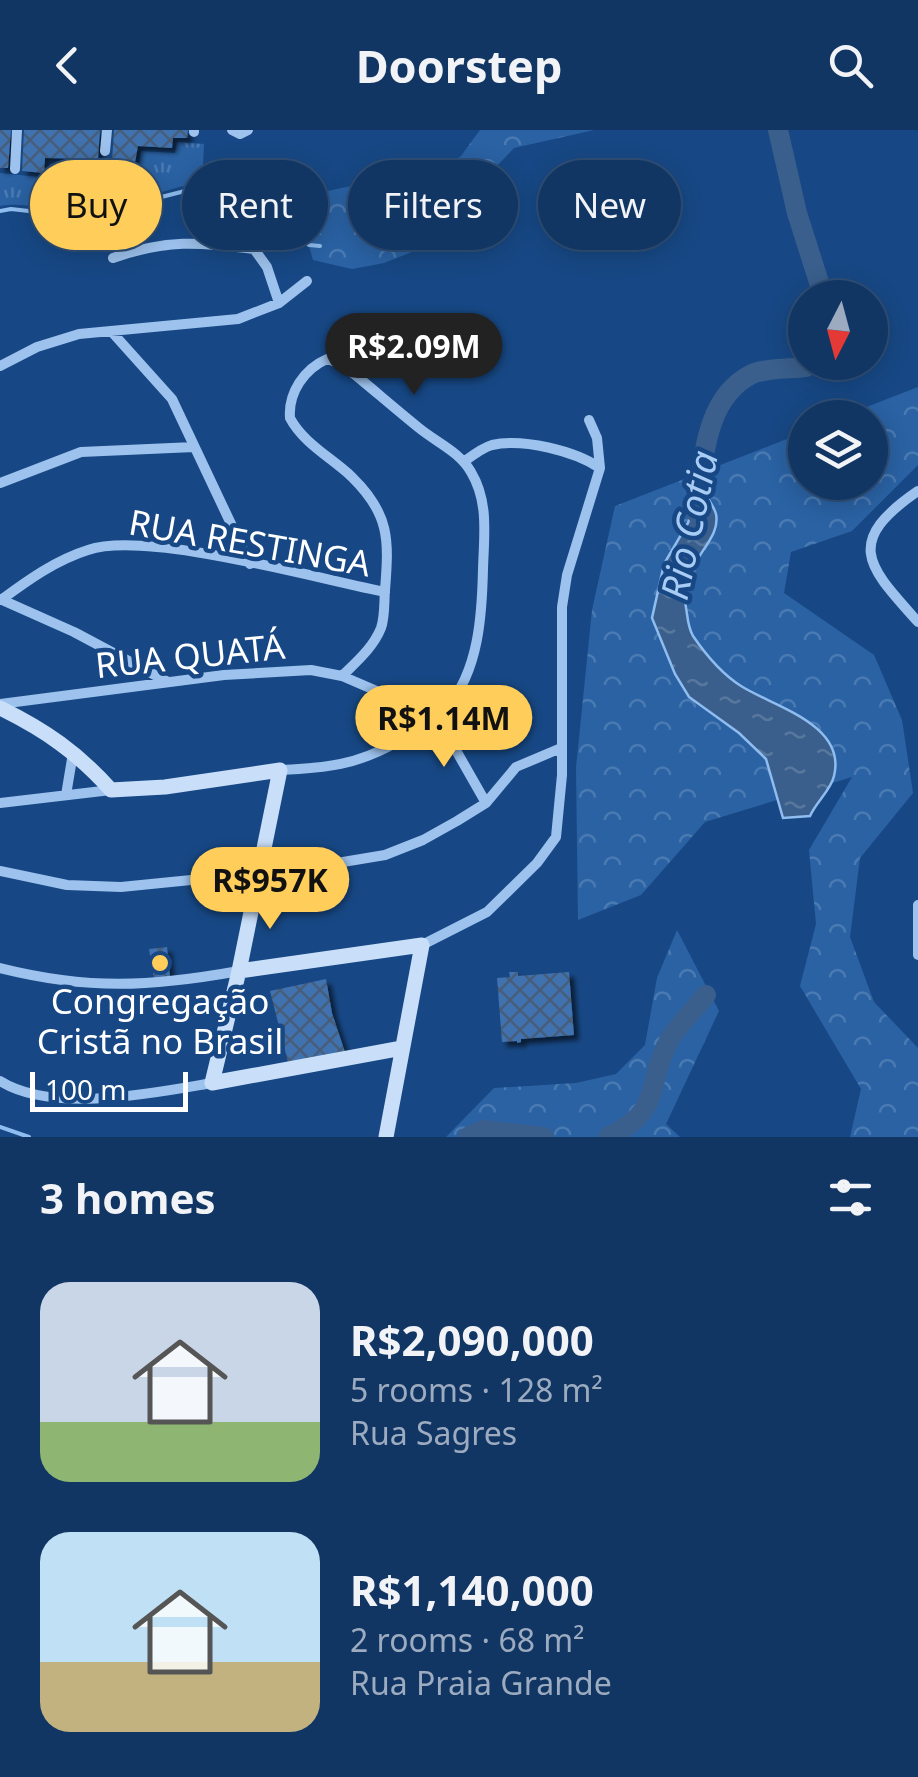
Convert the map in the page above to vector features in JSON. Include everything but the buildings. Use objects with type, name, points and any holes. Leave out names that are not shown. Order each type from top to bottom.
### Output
[{"type":"street","points":[[15,169],[17,130]]},
{"type":"street","points":[[106,151],[107,130]]},
{"type":"street","points":[[232,130],[237,134],[248,130]]},
{"type":"street","points":[[113,258],[157,244],[196,243],[254,249],[267,267],[279,303]]},
{"type":"street","points":[[0,366],[64,337],[238,319],[279,303],[307,280]]},
{"type":"street","points":[[111,331],[166,389],[250,564]]},
{"type":"street","points":[[0,803],[347,764],[373,757],[437,717],[450,704],[473,656],[478,631],[484,514],[478,488],[464,461],[332,359],[322,360],[293,392],[290,418],[378,507],[386,525],[388,550],[382,626],[371,646],[342,676]]},
{"type":"street","points":[[0,968],[62,982],[167,984],[422,944],[487,912],[537,863],[556,837],[562,776],[562,606],[567,575],[600,468],[597,438],[589,420]]},
{"type":"street","points":[[464,461],[494,445],[509,444],[570,455],[600,468]]},
{"type":"street","points":[[0,483],[81,452],[194,447]]},
{"type":"street","points":[[918,491],[884,519],[870,548],[872,567],[882,583],[918,622]]},
{"type":"street","name":"RUA RESTINGA","points":[[1,600],[51,567],[87,550],[106,546],[157,548],[385,592]]},
{"type":"street","points":[[1,600],[74,632],[169,682]]},
{"type":"street","name":"RUA QUATÁ","points":[[0,706],[267,670],[311,670],[342,676],[437,717]]},
{"type":"street","points":[[28,722],[34,700]]},
{"type":"street","points":[[0,706],[73,752],[111,790]]},
{"type":"street","points":[[437,717],[486,803]]},
{"type":"street","points":[[0,871],[66,885],[121,887],[385,855],[422,840],[486,803],[516,767],[561,748]]},
{"type":"street","points":[[66,795],[73,752]]},
{"type":"street","points":[[212,1083],[280,770]]},
{"type":"street","points":[[918,905],[918,955]]},
{"type":"street","points":[[386,1137],[422,944]]},
{"type":"street","points":[[0,1080],[15,1090],[35,1094],[119,1098],[402,1048]]},
{"type":"green space","points":[[480,130],[594,130],[514,148],[503,160],[455,160]]},
{"type":"green space","points":[[177,142],[204,144],[203,160],[182,160],[182,187],[162,192],[162,160],[140,160],[141,151],[175,153]]},
{"type":"green space","points":[[0,173],[30,176],[30,206],[0,206]]},
{"type":"green space","points":[[348,187],[348,250],[417,250],[384,263],[352,269],[313,260],[310,250],[328,250],[328,191]]},
{"type":"green space","points":[[918,387],[918,465],[888,495],[888,400],[885,400]]},
{"type":"green space","points":[[788,439],[788,500],[883,500],[852,531],[791,552],[784,593],[874,655],[902,720],[913,793],[860,858],[850,937],[874,1002],[918,1048],[918,1137],[850,1137],[861,1089],[800,986],[816,924],[809,850],[852,777],[705,822],[641,895],[578,920],[576,768],[592,610],[615,506]]},
{"type":"green space","points":[[677,930],[719,1011],[666,1124],[680,1137],[446,1137],[494,1088],[576,1083],[616,1074],[645,1045],[657,978]]},
{"type":"water","points":[[701,487],[715,511],[716,525],[688,580],[685,596],[690,628],[703,650],[727,676],[804,719],[829,743],[835,758],[834,776],[810,816],[783,818],[766,759],[739,733],[689,697],[652,618],[664,564],[688,523]]},
{"type":"waterway","name":"Rio Cotia","points":[[778,130],[797,213],[818,280]]},
{"type":"waterway","points":[[0,211],[82,217],[182,192]]},
{"type":"waterway","name":"Rio Cotia","points":[[696,513],[708,435],[723,400],[752,374],[788,369]]},
{"type":"waterway","name":"Rio Cotia","points":[[608,1137],[626,1127],[646,1106],[670,1039],[706,995]]},
{"type":"waterway","points":[[0,1127],[29,1137]]},
{"type":"waterway","name":"Rio Cotia","points":[[468,1137],[484,1130],[544,1137]]},
{"type":"place","name":"Congregação Cristã no Brasil","points":[[160,963]]}]
